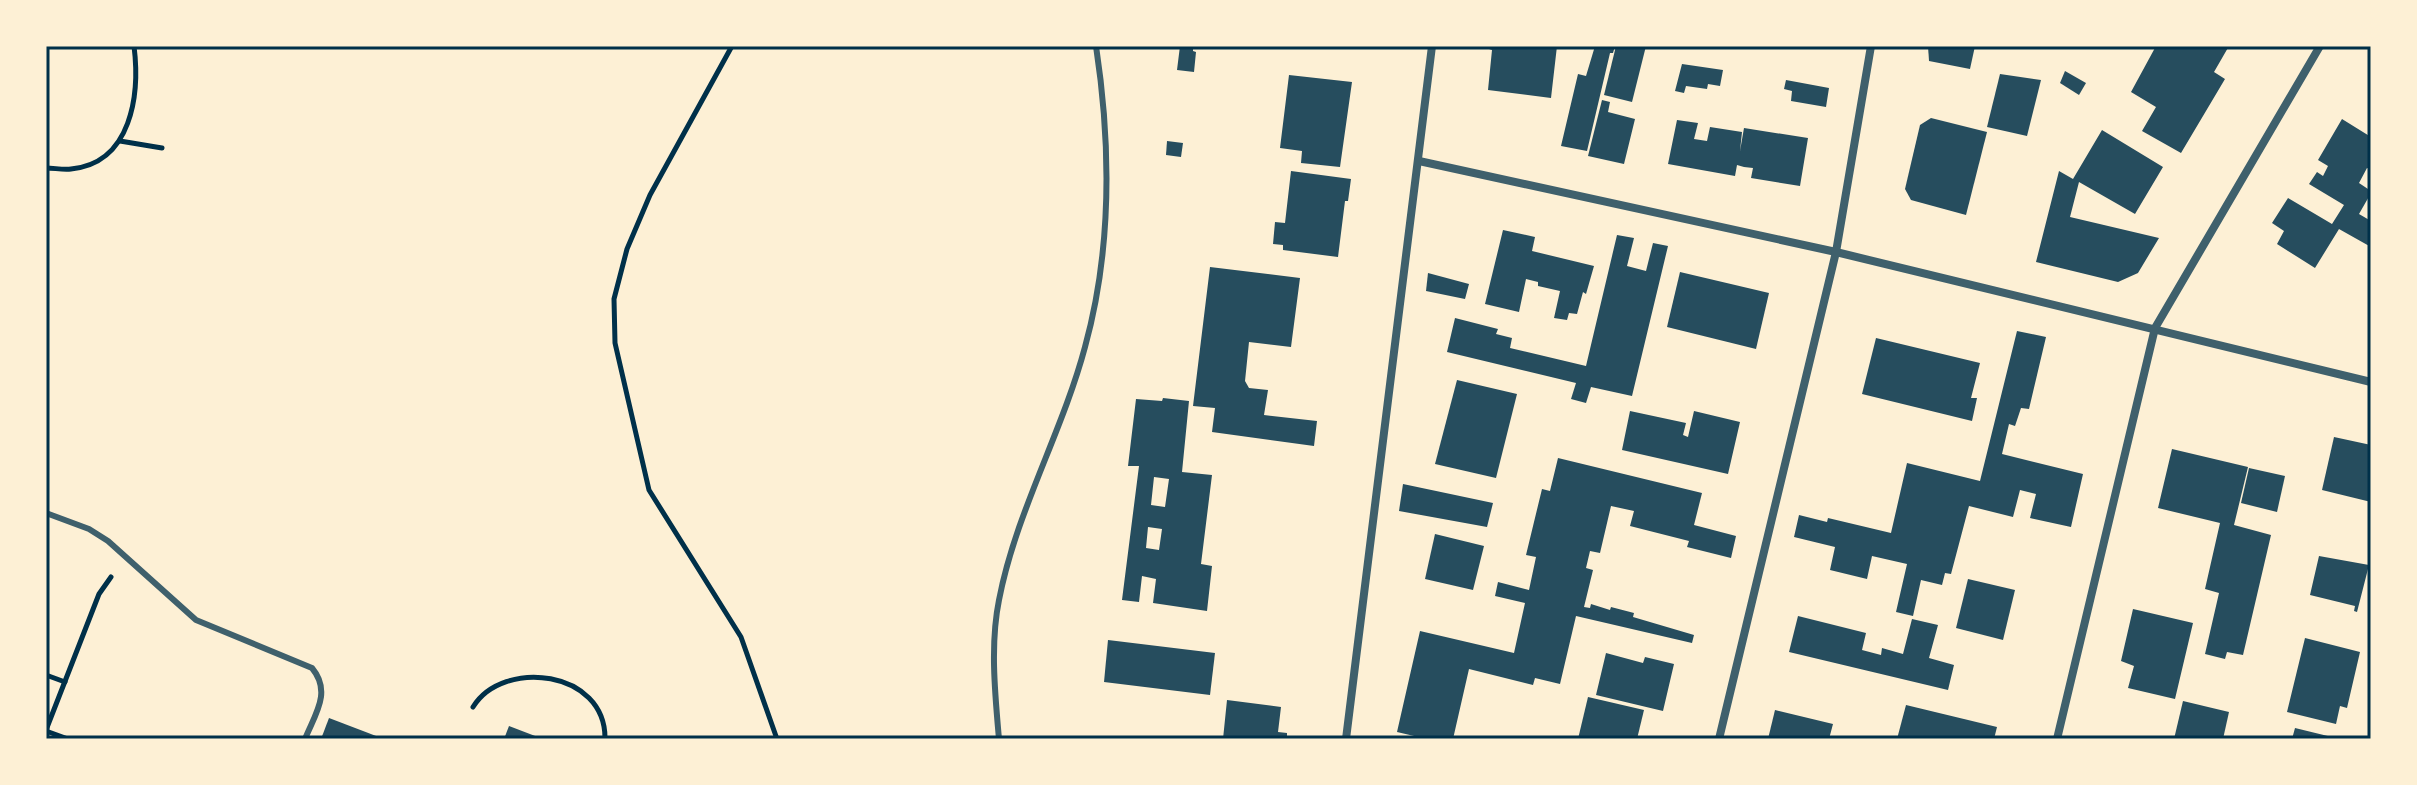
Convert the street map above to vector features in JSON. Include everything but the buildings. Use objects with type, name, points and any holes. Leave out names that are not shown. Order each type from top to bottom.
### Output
[{"type":"street","points":[[1346,739],[1432,46]]},
{"type":"street","points":[[1719,739],[1836,252],[1871,46]]},
{"type":"street","points":[[2057,739],[2155,328],[2320,46]]},
{"type":"street","points":[[1419,161],[1836,252],[2371,382]]},
{"type":"lane","points":[[999,739],[995,651],[998,602],[1010,554],[1067,405],[1086,345],[1100,265],[1107,198],[1103,92],[1096,46]]},
{"type":"lane","points":[[46,513],[89,529],[108,541],[196,620],[312,668],[322,685],[321,697],[305,739]]},
{"type":"path","points":[[46,168],[72,169],[101,160],[120,141],[134,104],[134,46]]},
{"type":"path","points":[[732,46],[650,195],[627,249],[614,299],[615,343],[649,490],[741,637],[777,739]]},
{"type":"path","points":[[120,141],[162,148]]},
{"type":"path","points":[[68,739],[46,730],[99,594],[127,558]]},
{"type":"path","points":[[46,675],[65,682]]},
{"type":"path","points":[[473,707],[483,694],[507,682],[536,678],[565,682],[587,694],[595,703],[602,714],[605,739]]}]
